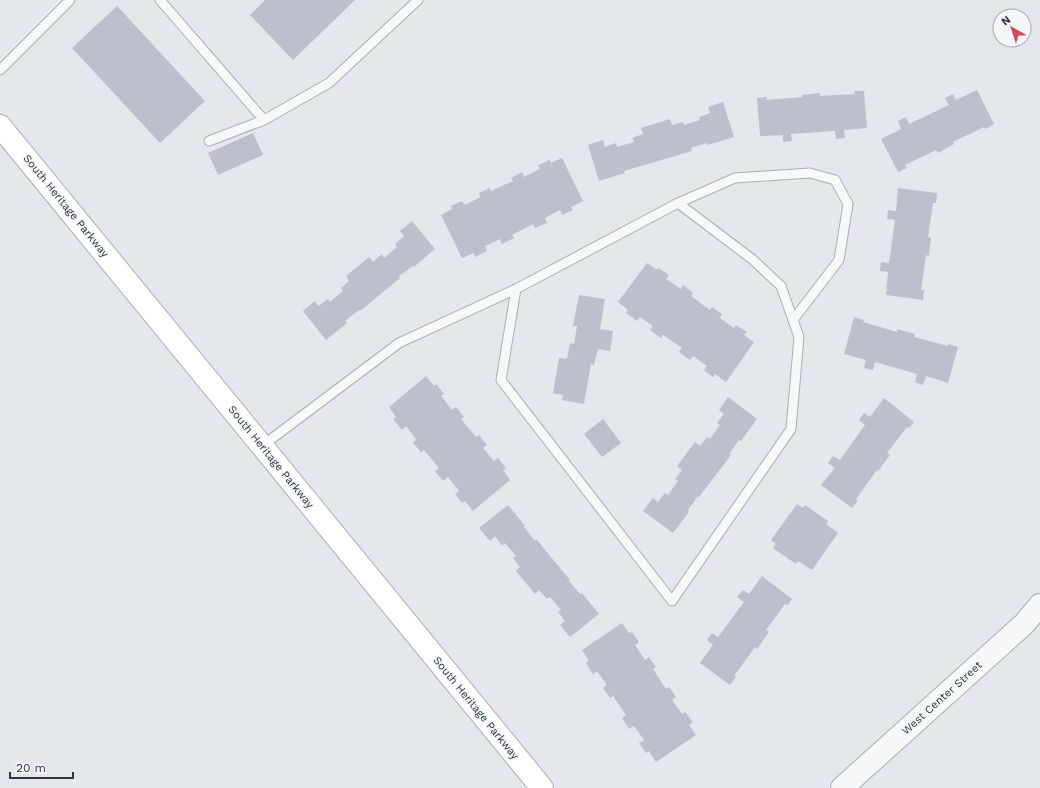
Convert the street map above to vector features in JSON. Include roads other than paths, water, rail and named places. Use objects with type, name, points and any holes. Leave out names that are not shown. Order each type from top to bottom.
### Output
[{"type":"main road","name":"South Heritage Parkway","points":[[0,126],[542,788]]},
{"type":"street","name":"West Center Street","points":[[842,788],[1024,624],[1040,605]]},
{"type":"lane","points":[[0,70],[70,0]]},
{"type":"lane","points":[[160,0],[264,120]]},
{"type":"lane","points":[[209,141],[264,120],[329,83],[418,0]]},
{"type":"lane","points":[[262,446],[399,343],[516,289],[678,204],[735,178],[810,173],[836,180],[848,204],[839,260],[793,320]]},
{"type":"lane","points":[[516,289],[501,380],[672,601],[791,429],[799,337],[781,286],[752,259],[678,204]]}]
